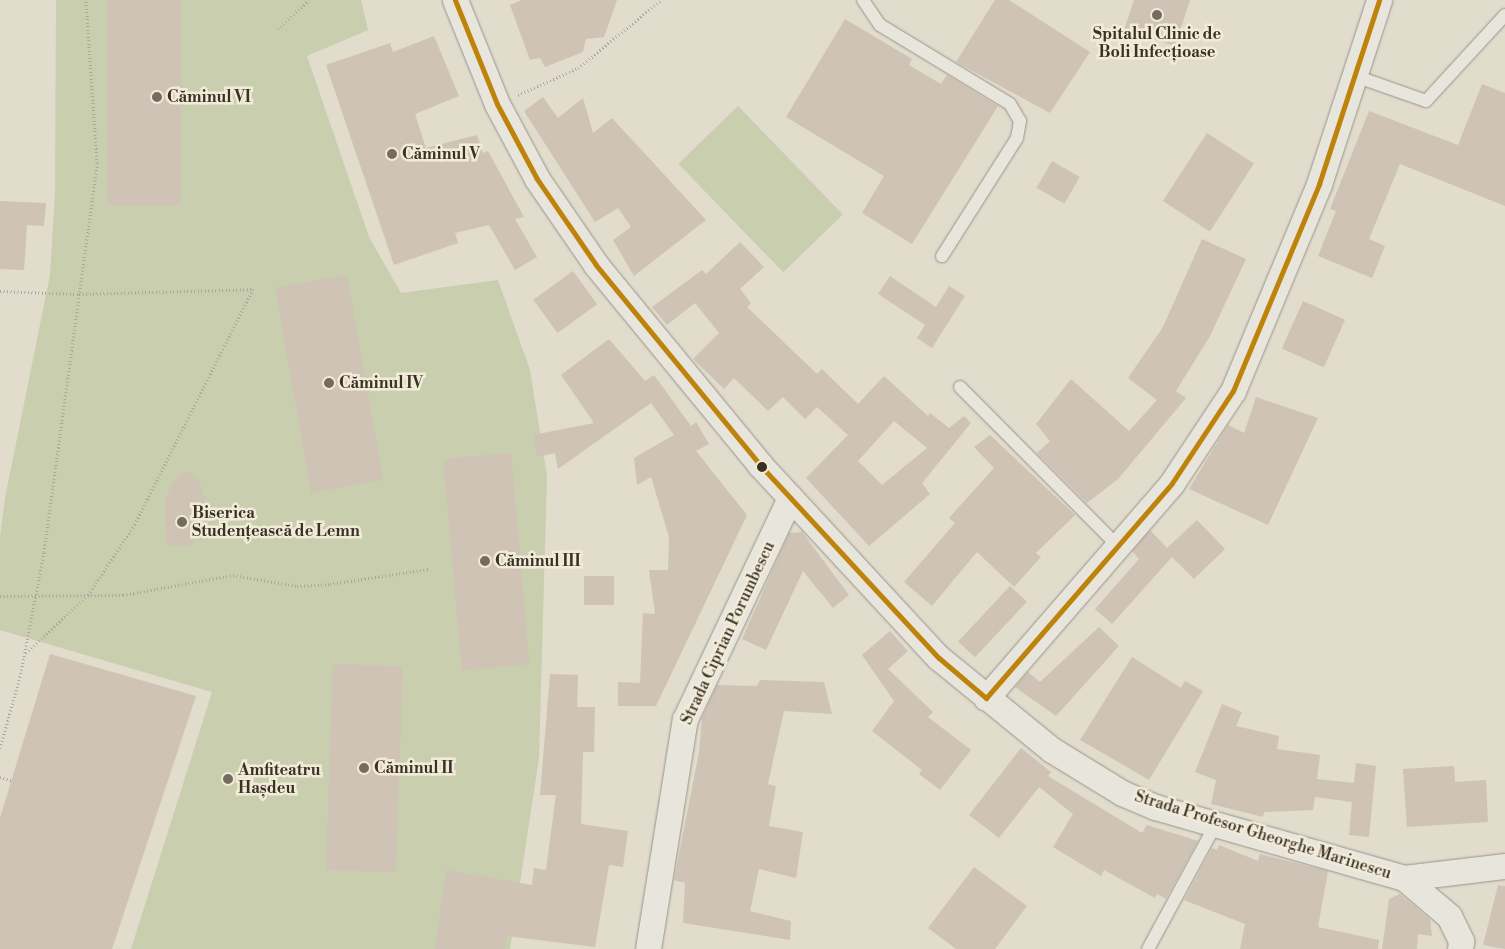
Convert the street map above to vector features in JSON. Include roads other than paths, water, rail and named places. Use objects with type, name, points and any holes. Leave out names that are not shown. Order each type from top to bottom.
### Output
[{"type":"street","name":"Strada Profesor Gheorghe Marinescu","points":[[455,0],[497,104],[537,179],[596,264],[790,498],[939,658],[1052,750],[1122,793],[1216,824],[1404,878]]},
{"type":"street","points":[[986,698],[1119,547],[1172,483],[1233,391],[1319,184],[1379,0]]},
{"type":"street","name":"Strada Ciprian Porumbescu","points":[[648,949],[686,719],[790,498]]},
{"type":"street","points":[[1404,878],[1505,866]]},
{"type":"street","points":[[1404,878],[1449,916],[1464,946]]},
{"type":"lane","points":[[864,0],[880,25],[1010,104],[1020,121],[1018,138],[942,256]]},
{"type":"lane","points":[[1355,76],[1426,101],[1505,15]]},
{"type":"lane","points":[[960,387],[1119,547]]},
{"type":"lane","points":[[1148,949],[1216,824]]},
{"type":"place","name":"Spitalul Clinic de Boli Infecțioase","points":[[1157,15]]},
{"type":"place","name":"Căminul VI","points":[[157,97]]},
{"type":"place","name":"Căminul V","points":[[392,154]]},
{"type":"place","name":"Căminul IV","points":[[329,383]]},
{"type":"place","name":"Biserica Studențească de Lemn","points":[[182,522]]},
{"type":"place","name":"Căminul III","points":[[485,561]]},
{"type":"place","name":"Căminul II","points":[[364,768]]},
{"type":"place","name":"Amfiteatru Hașdeu","points":[[228,779]]}]
